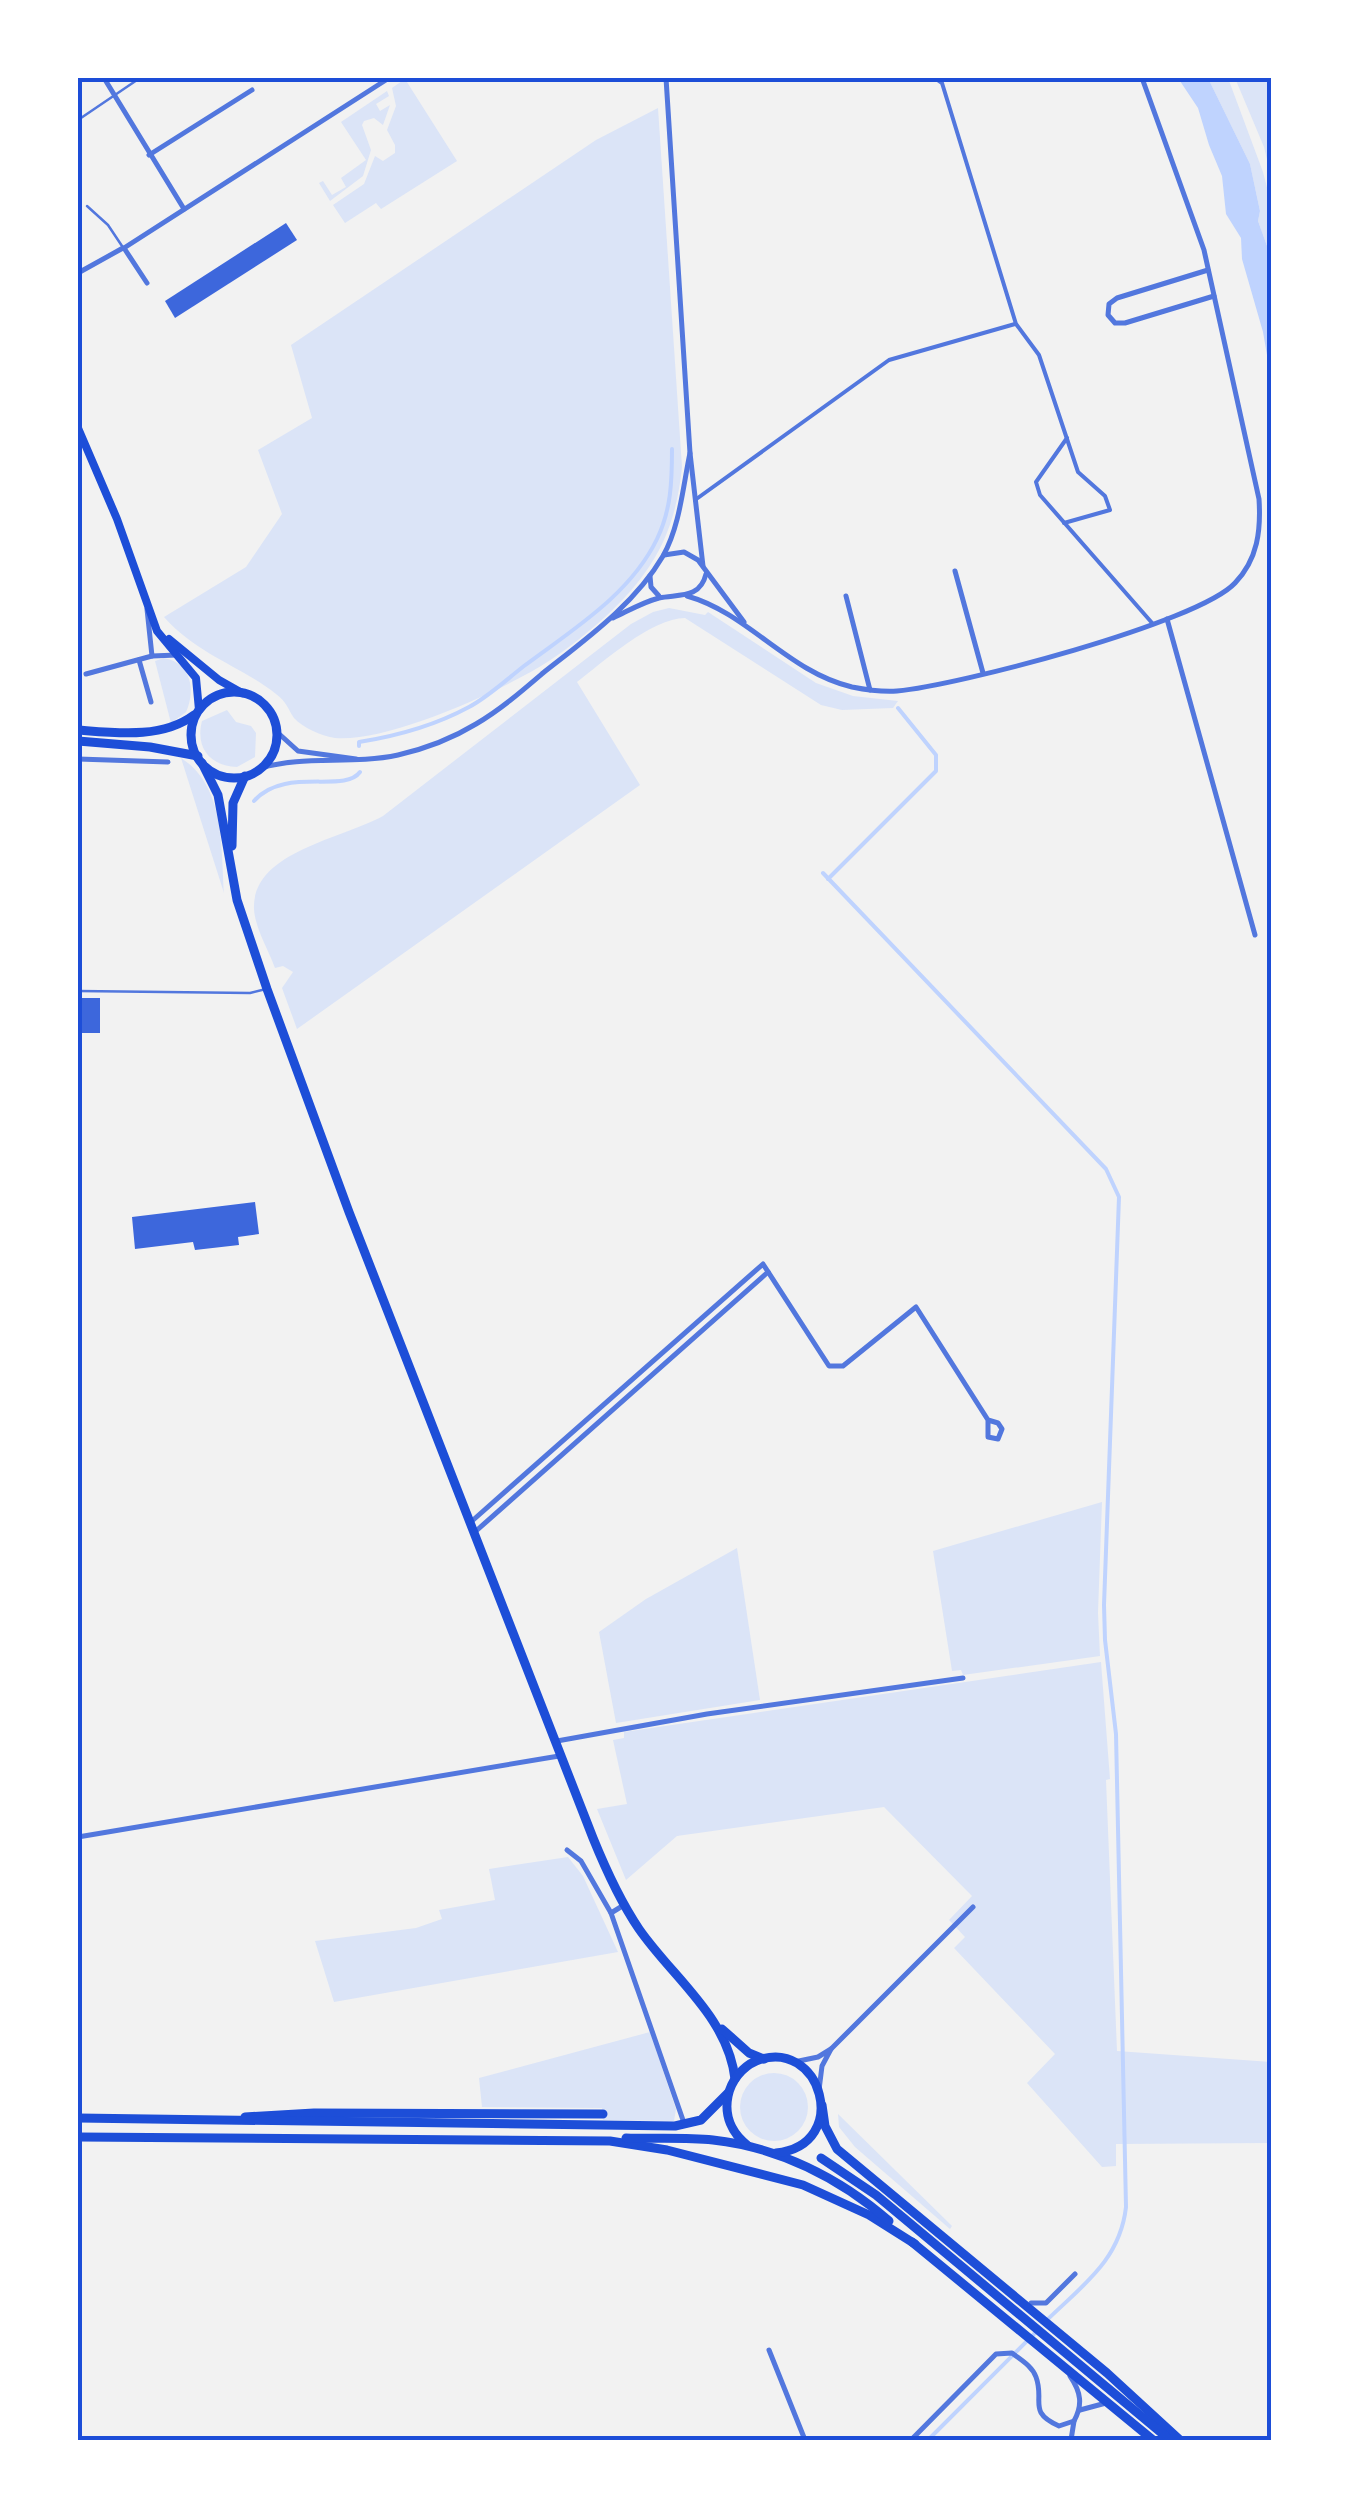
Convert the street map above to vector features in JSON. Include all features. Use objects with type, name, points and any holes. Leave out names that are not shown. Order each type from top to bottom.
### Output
[{"type":"main road","points":[[78,428],[117,519],[152,620],[163,640],[196,678],[200,710],[192,733],[200,760],[218,795],[237,900],[267,989],[349,1212],[600,1853],[624,1905],[658,1956],[729,2045],[735,2079]]},
{"type":"main road","points":[[78,741],[150,746],[200,760],[223,776],[245,776],[261,768],[272,756],[277,732],[264,703],[185,654],[152,620]]},
{"type":"main road","points":[[78,730],[172,729],[218,695],[242,692]]},
{"type":"main road","points":[[232,869],[233,803],[245,776]]},
{"type":"main road","points":[[716,2024],[750,2053],[764,2059],[794,2062],[812,2077],[819,2090],[825,2126],[837,2149],[1180,2440]]},
{"type":"main road","points":[[78,2120],[685,2126],[709,2115],[744,2068],[764,2059]]},
{"type":"main road","points":[[728,2093],[730,2123],[750,2146]]},
{"type":"main road","points":[[764,2152],[786,2152],[806,2140],[820,2120],[822,2105]]},
{"type":"main road","points":[[197,2120],[314,2112],[603,2114]]},
{"type":"main road","points":[[78,2139],[707,2139],[750,2146],[801,2164],[868,2202],[1152,2440]]},
{"type":"main road","points":[[610,2140],[667,2150],[802,2185],[870,2215],[915,2244]]},
{"type":"main road","points":[[821,2158],[876,2195],[1034,2319]]},
{"type":"main road","points":[[1053,2335],[1170,2440]]},
{"type":"street","points":[[104,78],[184,208]]},
{"type":"street","points":[[78,273],[124,248],[389,78]]},
{"type":"street","points":[[666,78],[690,453],[705,580],[686,596]]},
{"type":"street","points":[[936,78],[942,82],[1016,324],[1039,355],[1078,472],[1104,496],[1110,510],[1064,523]]},
{"type":"street","points":[[610,620],[662,597],[686,596],[723,611],[818,674],[870,690],[913,689],[1152,624],[1218,598],[1235,584],[1257,547],[1258,499],[1194,217],[1142,78]]},
{"type":"street","points":[[149,155],[252,90]]},
{"type":"street","points":[[124,248],[147,283]]},
{"type":"street","points":[[1208,270],[1117,298],[1109,304],[1108,315],[1115,322],[1125,323],[1214,296]]},
{"type":"street","points":[[695,500],[890,360],[1016,324]]},
{"type":"street","points":[[1066,438],[1036,482],[1040,496],[1152,624]]},
{"type":"street","points":[[261,768],[288,762],[364,760],[418,749],[475,725],[610,620],[650,573],[663,556],[678,516],[690,453]]},
{"type":"street","points":[[663,556],[684,552],[704,568],[753,631]]},
{"type":"street","points":[[955,570],[983,673]]},
{"type":"street","points":[[650,573],[653,591],[662,597]]},
{"type":"street","points":[[846,596],[870,690]]},
{"type":"street","points":[[147,606],[152,656]]},
{"type":"street","points":[[1167,619],[1255,935]]},
{"type":"street","points":[[86,674],[152,656],[178,655]]},
{"type":"street","points":[[138,660],[151,702]]},
{"type":"street","points":[[277,732],[298,751],[364,760]]},
{"type":"street","points":[[78,759],[168,762]]},
{"type":"street","points":[[474,1526],[768,1272],[829,1366],[843,1366],[916,1306],[988,1420]]},
{"type":"street","points":[[557,1741],[707,1714],[963,1678]]},
{"type":"street","points":[[78,1837],[562,1756]]},
{"type":"street","points":[[568,1850],[581,1862],[611,1912],[685,2126]]},
{"type":"street","points":[[611,1912],[624,1905]]},
{"type":"street","points":[[819,2090],[822,2066],[831,2050],[973,1907]]},
{"type":"street","points":[[794,2062],[831,2050]]},
{"type":"street","points":[[1031,2303],[1046,2302],[1075,2274]]},
{"type":"street","points":[[769,2350],[806,2440]]},
{"type":"street","points":[[911,2440],[996,2354],[1004,2352],[1034,2371],[1039,2410],[1044,2417],[1059,2426],[1074,2421]]},
{"type":"street","points":[[1056,2360],[1078,2390],[1080,2410],[1071,2440]]},
{"type":"street","points":[[1080,2410],[1107,2403]]},
{"type":"lane","points":[[78,120],[140,78]]},
{"type":"lane","points":[[87,206],[108,225],[124,248]]},
{"type":"lane","points":[[78,991],[250,993],[267,989]]},
{"type":"shaded area","points":[[1208,78],[1228,78],[1263,172],[1271,203],[1271,257],[1258,221],[1260,211],[1250,164]]},
{"type":"shaded area","points":[[1235,78],[1271,78],[1271,176],[1264,147]]},
{"type":"shaded area","points":[[405,79],[457,161],[381,209],[376,203],[345,223],[333,205],[364,184],[375,156],[383,161],[395,153],[387,130],[396,106],[392,88]]},
{"type":"shaded area","points":[[387,91],[389,96],[376,104],[380,111],[390,105],[383,125],[374,118],[362,125],[371,150],[363,176],[330,201],[319,183],[323,181],[332,195],[346,187],[341,178],[366,160],[341,122]]},
{"type":"shaded area","points":[[658,108],[682,467],[675,510],[660,549],[635,586],[600,621],[549,661],[504,686],[445,712],[384,732],[335,738],[308,728],[294,718],[276,694],[191,641],[164,617],[246,567],[282,514],[258,450],[312,418],[291,345],[596,140]]},
{"type":"shaded area","points":[[669,608],[705,615],[708,612],[816,683],[853,696],[898,701],[893,708],[842,710],[821,705],[685,618],[643,633],[577,682],[640,785],[297,1029],[282,988],[293,972],[283,966],[275,968],[255,916],[257,890],[267,874],[301,850],[383,816],[631,624]]},
{"type":"shaded area","points":[[164,658],[180,665],[191,687],[186,712],[171,723],[155,661]]},
{"type":"shaded area","points":[[227,710],[236,722],[251,726],[256,733],[255,757],[237,767],[212,759],[201,739],[202,721]]},
{"type":"shaded area","points":[[181,758],[206,784],[213,801],[221,837],[224,893]]},
{"type":"shaded area","points":[[1102,1502],[1100,1656],[963,1675],[961,1670],[952,1671],[933,1551]]},
{"type":"shaded area","points":[[737,1548],[760,1700],[616,1723],[599,1632],[646,1599]]},
{"type":"shaded area","points":[[1101,1662],[1110,1779],[1106,1780],[1117,2051],[1271,2062],[1271,2143],[1116,2144],[1116,2166],[1102,2167],[1027,2083],[1055,2054],[954,1948],[965,1937],[949,1920],[972,1896],[884,1807],[677,1836],[626,1880],[597,1809],[627,1804],[613,1740],[624,1738],[624,1732]]},
{"type":"shaded area","points":[[568,1857],[583,1876],[618,1952],[334,2002],[315,1941],[416,1928],[442,1919],[439,1910],[495,1900],[489,1869]]},
{"type":"shaded area","points":[[650,2032],[676,2109],[674,2121],[603,2120],[602,2108],[482,2107],[479,2078]]},
{"type":"shaded area","points":[[774,2073],[798,2083],[808,2107],[798,2131],[774,2141],[750,2131],[740,2107],[750,2083]]},
{"type":"shaded area","points":[[838,2114],[952,2226],[950,2229],[855,2147],[839,2127]]},
{"type":"water","points":[[1178,78],[1208,78],[1250,164],[1260,211],[1258,221],[1271,257],[1271,378],[1263,332],[1242,259],[1241,238],[1226,214],[1222,176],[1198,108]]},
{"type":"building","points":[[286,223],[297,240],[175,318],[165,301]]},
{"type":"building","points":[[78,998],[100,998],[100,1033],[78,1033]]},
{"type":"building","points":[[255,1202],[259,1234],[238,1237],[239,1245],[195,1250],[193,1242],[135,1249],[132,1217]]},
{"type":"waterway","points":[[359,746],[359,742],[429,725],[476,703],[616,594],[646,559],[662,528],[670,496],[672,449]]},
{"type":"waterway","points":[[828,879],[936,771],[936,755],[898,708]]},
{"type":"waterway","points":[[254,801],[281,785],[341,781],[360,772]]},
{"type":"waterway","points":[[823,873],[1106,1169],[1119,1197],[1104,1605],[1116,1734],[1126,2207],[1108,2257],[1047,2320]]},
{"type":"waterway","points":[[928,2440],[1037,2331]]}]
